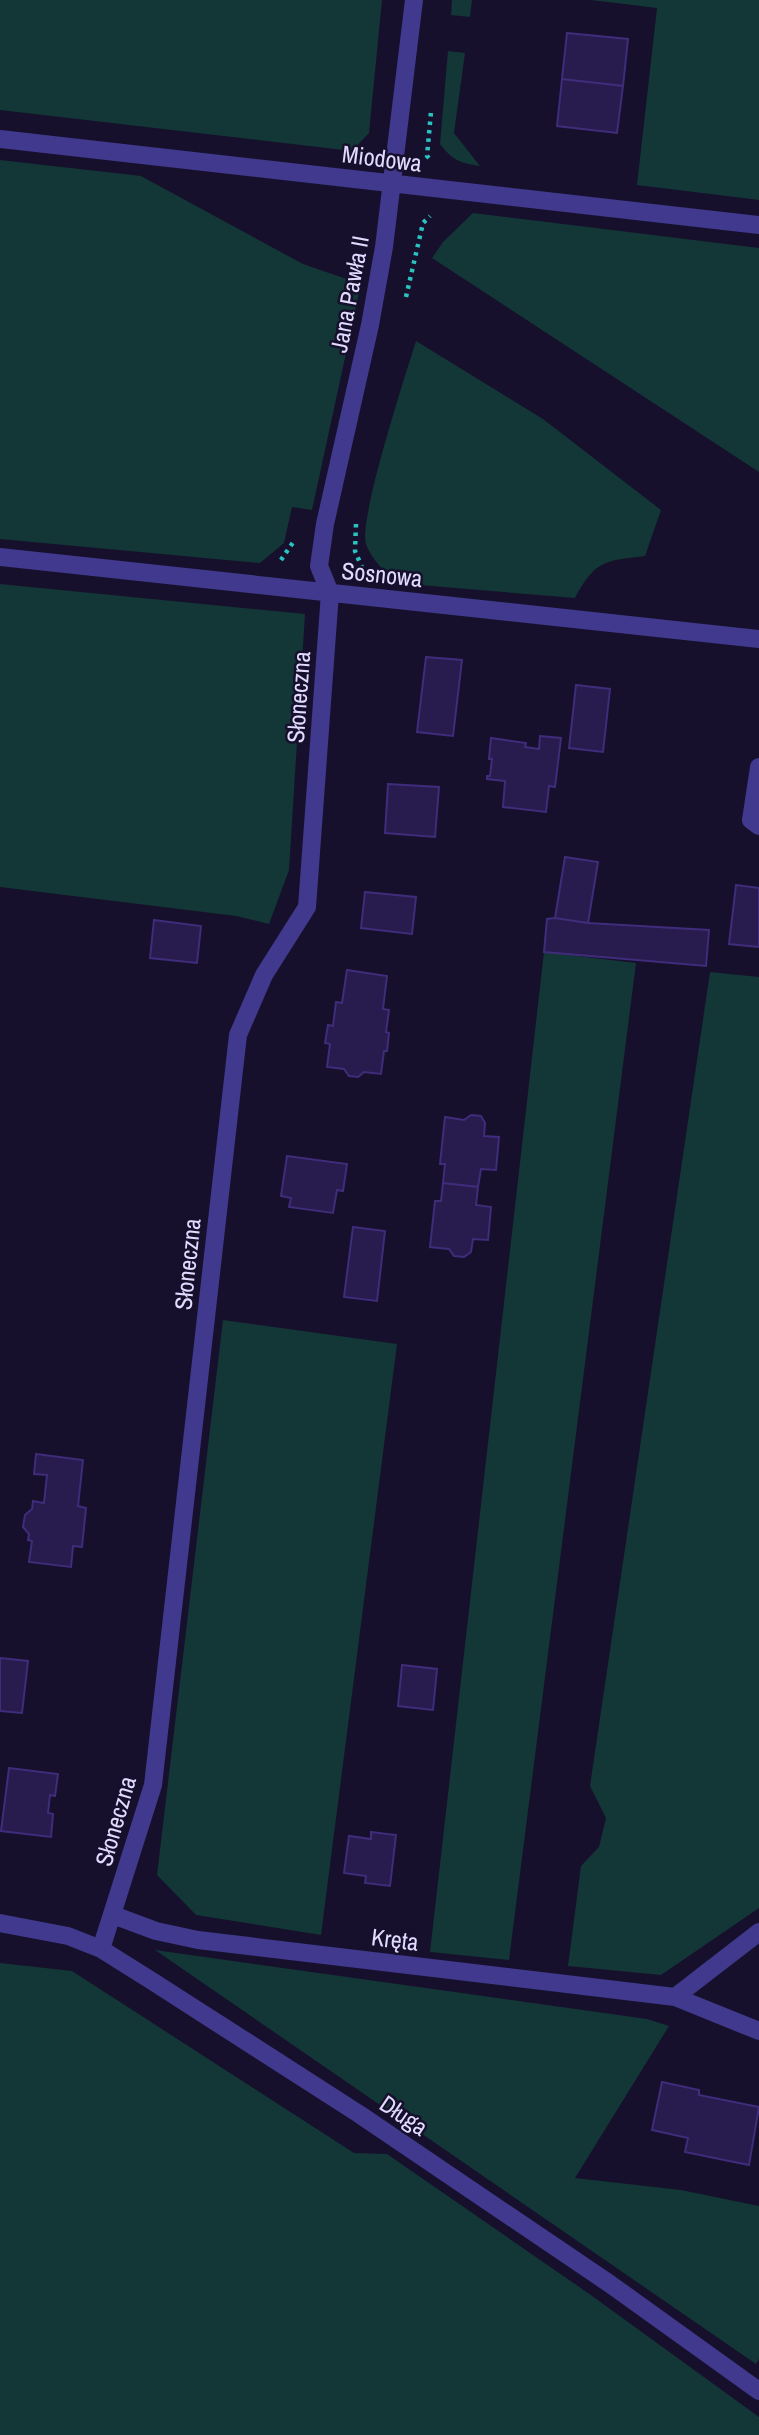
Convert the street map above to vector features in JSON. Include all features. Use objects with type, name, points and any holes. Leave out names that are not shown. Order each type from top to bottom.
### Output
[{"type":"street","name":"Jana Pawła II","points":[[330,593],[319,566],[325,524],[370,325],[384,247],[414,0]]},
{"type":"street","name":"Miodowa","points":[[0,139],[759,225]]},
{"type":"street","name":"Sosnowa","points":[[0,557],[759,639]]},
{"type":"street","name":"Słoneczna","points":[[101,1950],[153,1786],[238,1035],[264,975],[307,907],[330,593]]},
{"type":"street","points":[[759,767],[751,820],[759,826]]},
{"type":"street","name":"Kręta","points":[[114,1915],[156,1931],[198,1940],[675,1997],[759,2031]]},
{"type":"street","name":"Długa","points":[[0,1923],[68,1936],[101,1950],[359,2114],[610,2284],[759,2391]]},
{"type":"street","points":[[675,1997],[759,1932]]},
{"type":"path","points":[[356,526],[355,551],[364,573],[362,596]]},
{"type":"green space","points":[[0,0],[382,0],[369,133],[352,151],[0,110]]},
{"type":"green space","points":[[452,0],[472,0],[470,17],[451,15]]},
{"type":"green space","points":[[591,0],[759,0],[759,200],[637,185],[657,8]]},
{"type":"green space","points":[[448,51],[465,53],[454,133],[480,166],[457,160],[440,144]]},
{"type":"green space","points":[[0,160],[141,176],[303,264],[361,284],[312,510],[292,507],[284,543],[260,563],[0,539]]},
{"type":"green space","points":[[473,213],[759,248],[759,472],[432,258],[443,242]]},
{"type":"green space","points":[[416,341],[543,419],[661,510],[645,556],[610,561],[602,565],[589,576],[575,598],[395,583],[368,549],[365,530],[384,446]]},
{"type":"green space","points":[[0,584],[305,614],[289,870],[269,924],[236,916],[0,887]]},
{"type":"green space","points":[[544,952],[636,963],[509,1960],[430,1952]]},
{"type":"green space","points":[[710,972],[759,977],[759,1908],[661,1975],[568,1966],[581,1866],[599,1847],[606,1818],[590,1786]]},
{"type":"green space","points":[[223,1320],[397,1344],[321,1935],[196,1915],[157,1875]]},
{"type":"green space","points":[[155,1950],[647,2019],[669,2026],[575,2178],[681,2190],[759,2206],[759,2359],[756,2364]]},
{"type":"green space","points":[[0,1963],[72,1971],[354,2153],[387,2154],[588,2293],[759,2417],[759,2435],[0,2435]]},
{"type":"building","points":[[567,33],[628,39],[623,86],[562,79]]},
{"type":"building","points":[[562,79],[623,86],[617,133],[557,126]]},
{"type":"building","points":[[426,657],[462,660],[453,736],[417,732]]},
{"type":"building","points":[[576,685],[610,689],[603,752],[569,748]]},
{"type":"building","points":[[540,736],[561,738],[555,787],[549,786],[546,812],[503,807],[505,781],[487,779],[487,776],[490,776],[492,759],[489,759],[491,738],[526,743],[525,747],[539,749]]},
{"type":"building","points":[[388,784],[439,787],[435,837],[385,833]]},
{"type":"building","points":[[565,857],[598,862],[588,923],[555,918]]},
{"type":"building","points":[[736,885],[759,888],[759,947],[729,944]]},
{"type":"building","points":[[365,892],[416,897],[412,934],[361,928]]},
{"type":"building","points":[[547,919],[588,923],[709,930],[706,966],[544,952]]},
{"type":"building","points":[[154,920],[201,926],[197,963],[150,958]]},
{"type":"building","points":[[347,970],[387,976],[383,1009],[389,1010],[386,1032],[389,1033],[381,1074],[364,1072],[358,1077],[349,1076],[344,1069],[327,1067],[330,1044],[325,1043],[328,1025],[333,1026],[336,1002],[342,1003]]},
{"type":"building","points":[[471,1115],[481,1116],[485,1123],[484,1136],[499,1137],[496,1170],[481,1169],[478,1187],[443,1183],[445,1164],[440,1164],[445,1117],[464,1120]]},
{"type":"building","points":[[287,1156],[347,1164],[343,1191],[337,1190],[333,1213],[289,1207],[291,1198],[281,1196]]},
{"type":"building","points":[[443,1183],[478,1187],[476,1205],[491,1207],[488,1240],[473,1239],[471,1252],[464,1257],[454,1256],[449,1249],[430,1247],[435,1201],[441,1201]]},
{"type":"building","points":[[353,1227],[385,1231],[377,1301],[344,1297]]},
{"type":"building","points":[[36,1454],[83,1460],[78,1506],[86,1508],[82,1547],[73,1546],[71,1567],[29,1562],[32,1541],[28,1540],[29,1534],[23,1527],[25,1515],[32,1509],[33,1501],[44,1503],[47,1475],[34,1474]]},
{"type":"building","points":[[0,1658],[28,1661],[22,1713],[0,1711]]},
{"type":"building","points":[[402,1665],[437,1669],[433,1710],[398,1706]]},
{"type":"building","points":[[9,1768],[58,1774],[55,1796],[50,1795],[48,1813],[53,1814],[51,1837],[1,1831]]},
{"type":"building","points":[[371,1832],[396,1835],[390,1886],[365,1883],[366,1876],[344,1873],[349,1836],[371,1839]]},
{"type":"building","points":[[662,2082],[699,2090],[699,2095],[759,2107],[749,2165],[685,2152],[688,2138],[652,2130]]}]
